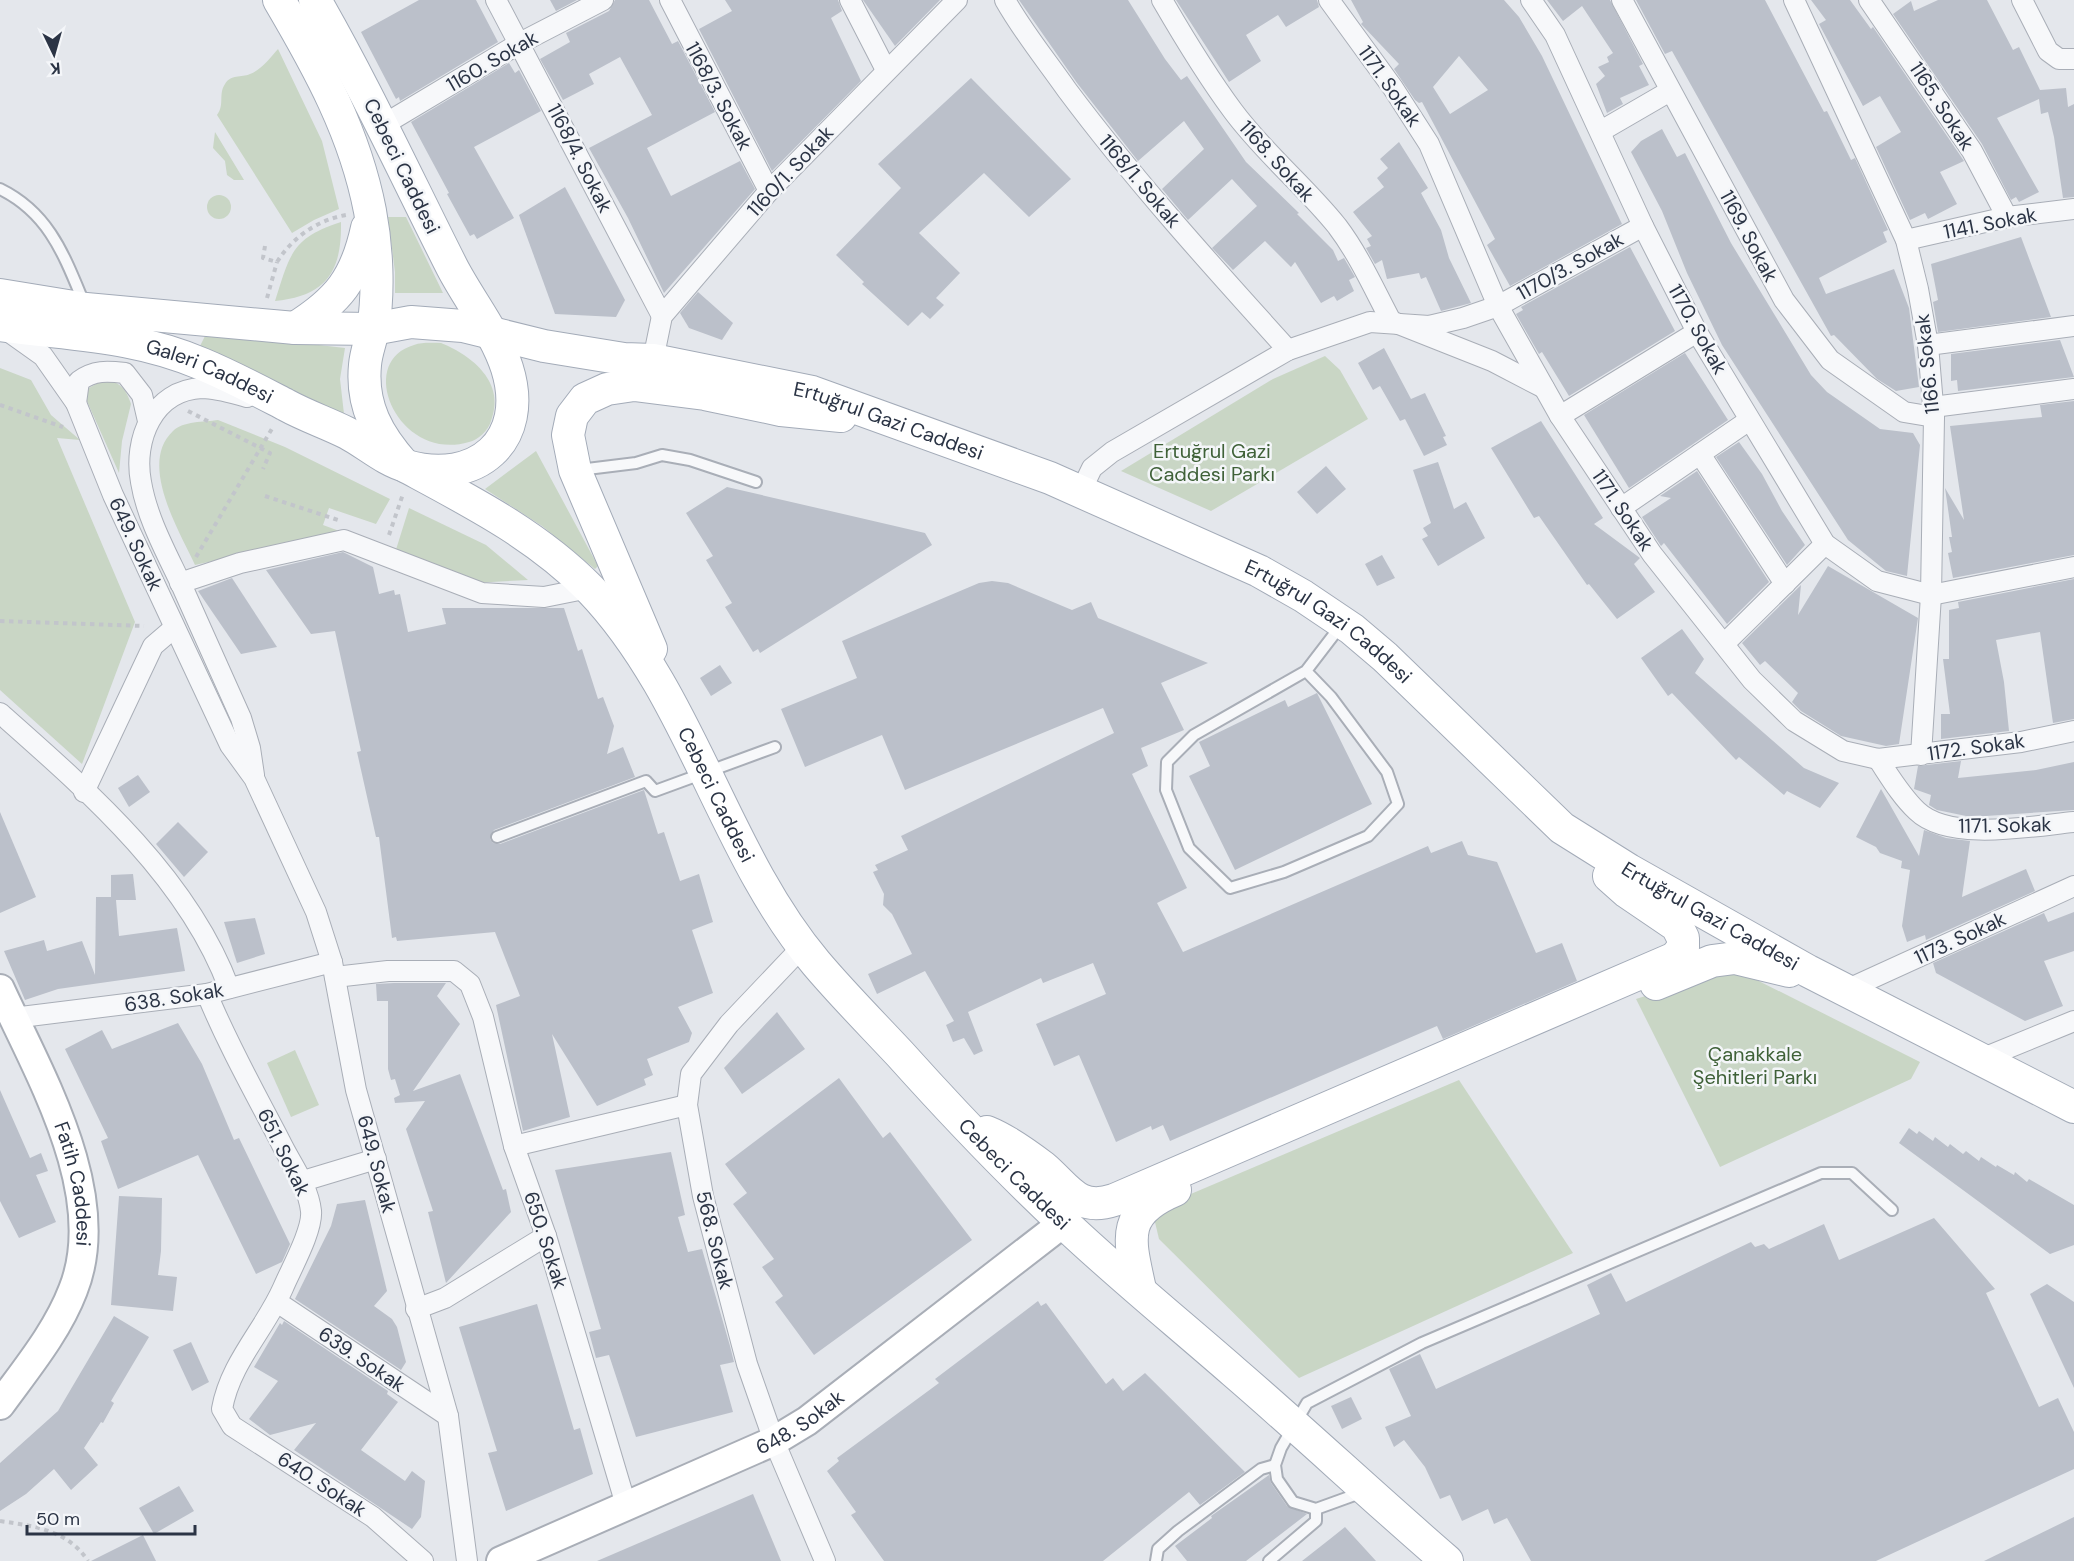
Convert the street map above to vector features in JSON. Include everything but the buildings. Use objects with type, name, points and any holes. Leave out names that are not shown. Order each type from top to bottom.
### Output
[{"type":"main road","name":"Cebeci Caddesi","points":[[279,0],[320,69],[348,130],[370,213],[376,276],[373,329]]},
{"type":"main road","name":"Cebeci Caddesi","points":[[315,0],[383,125],[457,276],[488,331]]},
{"type":"main road","points":[[295,328],[325,309],[344,287],[364,244],[370,213]]},
{"type":"main road","name":"Galeri Caddesi","points":[[0,295],[86,309],[259,325],[373,329]]},
{"type":"main road","points":[[434,321],[488,331],[507,367],[512,397],[513,417],[505,438],[486,456],[457,468],[434,470],[405,466],[377,430],[368,413],[364,393],[365,365],[373,329],[411,322],[434,321]]},
{"type":"main road","name":"Galeri Caddesi","points":[[0,325],[103,335],[162,349],[201,364],[348,434],[517,529],[555,557],[589,588],[619,624],[674,710]]},
{"type":"main road","name":"Ertuğrul Gazi Caddesi","points":[[488,331],[580,352],[652,360],[812,392],[1082,491],[1259,571],[1303,596],[1343,623],[1417,687],[1562,828],[1629,870],[1808,971],[2074,1107]]},
{"type":"main road","points":[[674,710],[640,619],[575,470],[568,435],[572,416],[585,399],[607,389],[634,385],[705,394],[781,410],[835,416],[875,414]]},
{"type":"main road","name":"Cebeci Caddesi","points":[[674,710],[753,865],[803,946],[963,1123],[1063,1223],[1293,1423],[1366,1491],[1447,1561]]},
{"type":"main road","points":[[963,1123],[998,1137],[1025,1154],[1066,1191],[1081,1201],[1105,1203],[1675,958],[1683,948],[1683,938],[1677,926],[1627,892],[1593,862],[1562,828]]},
{"type":"main road","points":[[1140,1289],[1133,1255],[1133,1226],[1136,1217],[1148,1204],[1166,1194],[1712,961],[1735,958],[1781,971],[1808,971]]},
{"type":"street","name":"1168/4. Sokak","points":[[496,0],[662,316]]},
{"type":"street","name":"1160. Sokak","points":[[383,125],[520,43],[603,0]]},
{"type":"street","name":"1168/3. Sokak","points":[[670,0],[769,191]]},
{"type":"street","points":[[850,0],[886,70]]},
{"type":"street","name":"1160/1. Sokak","points":[[652,360],[662,316],[769,191],[957,0]]},
{"type":"street","name":"1168/1. Sokak","points":[[1005,0],[1020,26],[1105,141],[1200,253],[1288,350]]},
{"type":"street","name":"1168. Sokak","points":[[1162,0],[1188,44],[1233,111],[1275,162],[1336,226],[1368,277],[1390,321]]},
{"type":"street","name":"1171. Sokak","points":[[1329,0],[1393,88],[1429,144],[1498,306],[1560,416],[1652,554],[1752,680],[1794,721],[1843,751],[1878,759],[1918,812],[1942,826],[1995,829],[2074,822]]},
{"type":"street","name":"1170. Sokak","points":[[1531,0],[1555,35],[1643,226],[1697,332],[1748,421],[1825,544],[1877,581],[1931,595]]},
{"type":"street","name":"1169. Sokak","points":[[1622,0],[1784,300],[1830,360],[1904,412],[1933,412],[2074,389]]},
{"type":"street","name":"1166. Sokak","points":[[1794,0],[1906,240],[1928,345],[1933,412],[1931,595],[1921,755]]},
{"type":"street","name":"1165. Sokak","points":[[1869,0],[1972,151],[2007,217]]},
{"type":"street","points":[[2022,0],[2048,51],[2067,59]]},
{"type":"street","points":[[1601,131],[1670,92]]},
{"type":"street","name":"1141. Sokak","points":[[1906,240],[2007,217],[2074,209]]},
{"type":"street","name":"1170/3. Sokak","points":[[1390,321],[1429,326],[1498,306],[1643,226]]},
{"type":"street","points":[[1082,491],[1092,468],[1112,452],[1288,350],[1370,322],[1390,321],[1492,361],[1544,388]]},
{"type":"street","name":"649. Sokak","points":[[0,325],[44,356],[76,403],[113,495],[174,628],[230,745],[255,778],[311,902],[334,969],[356,1090],[448,1416],[467,1561]]},
{"type":"street","points":[[1928,345],[2074,326]]},
{"type":"street","points":[[1560,416],[1697,332]]},
{"type":"street","points":[[76,403],[79,381],[90,373],[107,371],[125,373],[142,395],[148,421]]},
{"type":"street","points":[[148,421],[162,403],[174,396],[195,390],[223,390],[251,398],[272,398]]},
{"type":"street","name":"649. Sokak","points":[[148,421],[139,465],[141,483],[160,540],[241,718],[250,748],[255,778]]},
{"type":"street","points":[[1621,508],[1748,421]]},
{"type":"street","points":[[1700,454],[1785,584]]},
{"type":"street","points":[[180,583],[240,563],[344,540],[482,593],[544,597],[589,588]]},
{"type":"street","points":[[1724,644],[1825,544]]},
{"type":"street","points":[[1931,595],[2074,567]]},
{"type":"street","points":[[84,792],[153,646],[174,628]]},
{"type":"street","points":[[0,713],[124,830],[172,885],[219,960],[229,988]]},
{"type":"street","name":"1172. Sokak","points":[[1878,759],[2021,742],[2074,731]]},
{"type":"street","name":"1173. Sokak","points":[[1846,990],[2074,886]]},
{"type":"street","name":"568. Sokak","points":[[803,946],[729,1024],[692,1074],[687,1105],[703,1197],[747,1364],[774,1441],[825,1561]]},
{"type":"street","name":"638. Sokak","points":[[14,1018],[207,994],[334,969],[454,971],[470,984],[483,1017],[514,1146]]},
{"type":"street","name":"Fatih Caddesi","points":[[0,989],[71,1148],[80,1182],[82,1253],[74,1289],[56,1324],[0,1405]]},
{"type":"street","name":"651. Sokak","points":[[207,994],[283,1148],[303,1180],[311,1213],[304,1238],[277,1302],[231,1378],[222,1409]]},
{"type":"street","points":[[1981,1059],[2074,1021]]},
{"type":"street","points":[[514,1146],[687,1105]]},
{"type":"street","name":"650. Sokak","points":[[514,1146],[546,1236],[626,1505]]},
{"type":"street","points":[[303,1180],[376,1159]]},
{"type":"street","name":"648. Sokak","points":[[501,1561],[774,1441],[807,1421],[1063,1223]]},
{"type":"street","points":[[416,1309],[445,1298],[546,1236]]},
{"type":"street","name":"639. Sokak","points":[[277,1302],[448,1416]]},
{"type":"street","name":"640. Sokak","points":[[222,1409],[232,1426],[373,1517],[423,1561]]},
{"type":"lane","points":[[0,189],[22,199],[45,226],[64,254],[86,309]]},
{"type":"lane","points":[[575,470],[636,463],[662,455],[690,460],[756,482]]},
{"type":"lane","points":[[1306,671],[1331,697],[1387,772],[1398,804],[1368,836],[1284,872],[1230,888],[1189,848],[1166,790],[1167,762],[1194,735],[1306,671],[1343,623]]},
{"type":"lane","points":[[497,837],[646,781],[655,791],[775,747]]},
{"type":"lane","points":[[1366,1491],[1316,1509],[1293,1502],[1277,1479],[1275,1466],[1293,1423],[1307,1403],[1422,1343],[1821,1173],[1852,1173],[1892,1210]]},
{"type":"lane","points":[[1156,1561],[1158,1549],[1178,1531],[1261,1469],[1275,1466]]},
{"type":"lane","points":[[1269,1561],[1316,1521],[1316,1509]]},
{"type":"path","points":[[259,325],[278,262],[296,238],[315,226],[340,216],[370,213]]},
{"type":"path","points":[[265,246],[263,258],[278,262]]},
{"type":"path","points":[[0,405],[63,427]]},
{"type":"path","points":[[183,408],[270,453],[263,469]]},
{"type":"path","points":[[180,583],[259,449]]},
{"type":"path","points":[[382,554],[403,496],[405,466]]},
{"type":"path","points":[[265,496],[343,522]]},
{"type":"path","points":[[0,621],[174,628]]},
{"type":"path","points":[[0,1521],[42,1528],[68,1539],[88,1561]]},
{"type":"green space","points":[[278,49],[322,141],[339,209],[292,233],[217,115],[221,107],[223,88],[227,81],[258,70]]},
{"type":"green space","points":[[215,132],[244,180],[234,180],[227,175],[225,161],[213,148]]},
{"type":"green space","points":[[219,195],[228,198],[231,207],[228,216],[219,219],[210,216],[207,207],[210,198]]},
{"type":"green space","points":[[388,217],[406,217],[443,293],[395,293],[395,272]]},
{"type":"green space","points":[[341,222],[338,255],[328,278],[307,294],[275,301],[289,260],[295,250],[312,235]]},
{"type":"green space","points":[[207,332],[345,348],[340,379],[344,414],[199,348]]},
{"type":"green space","points":[[441,343],[475,363],[490,383],[494,395],[490,425],[476,439],[469,442],[444,445],[422,438],[405,425],[393,408],[387,389],[387,370],[396,355],[417,344]]},
{"type":"green space","name":"Ertuğrul Gazi Caddesi Parkı","points":[[1325,356],[1340,370],[1368,419],[1211,511],[1121,471],[1273,379]]},
{"type":"green space","points":[[0,368],[31,380],[51,415],[80,440],[57,438],[135,622],[82,764],[0,690]]},
{"type":"green space","points":[[103,380],[121,386],[131,404],[122,441],[119,473],[86,399],[89,388]]},
{"type":"green space","points":[[218,420],[285,447],[390,499],[376,524],[329,508],[323,525],[342,532],[195,565],[165,497],[160,479],[159,461],[163,445],[177,428],[194,422]]},
{"type":"green space","points":[[536,451],[598,566],[595,569],[542,526],[485,489]]},
{"type":"green space","points":[[409,508],[486,545],[528,580],[473,583],[394,556]]},
{"type":"green space","name":"Çanakkale Şehitleri Parkı","points":[[1733,968],[1920,1062],[1911,1079],[1720,1167],[1636,999]]},
{"type":"green space","points":[[295,1050],[319,1105],[291,1117],[267,1063]]},
{"type":"green space","points":[[1459,1080],[1573,1253],[1299,1378],[1159,1239],[1154,1218],[1172,1202]]}]
